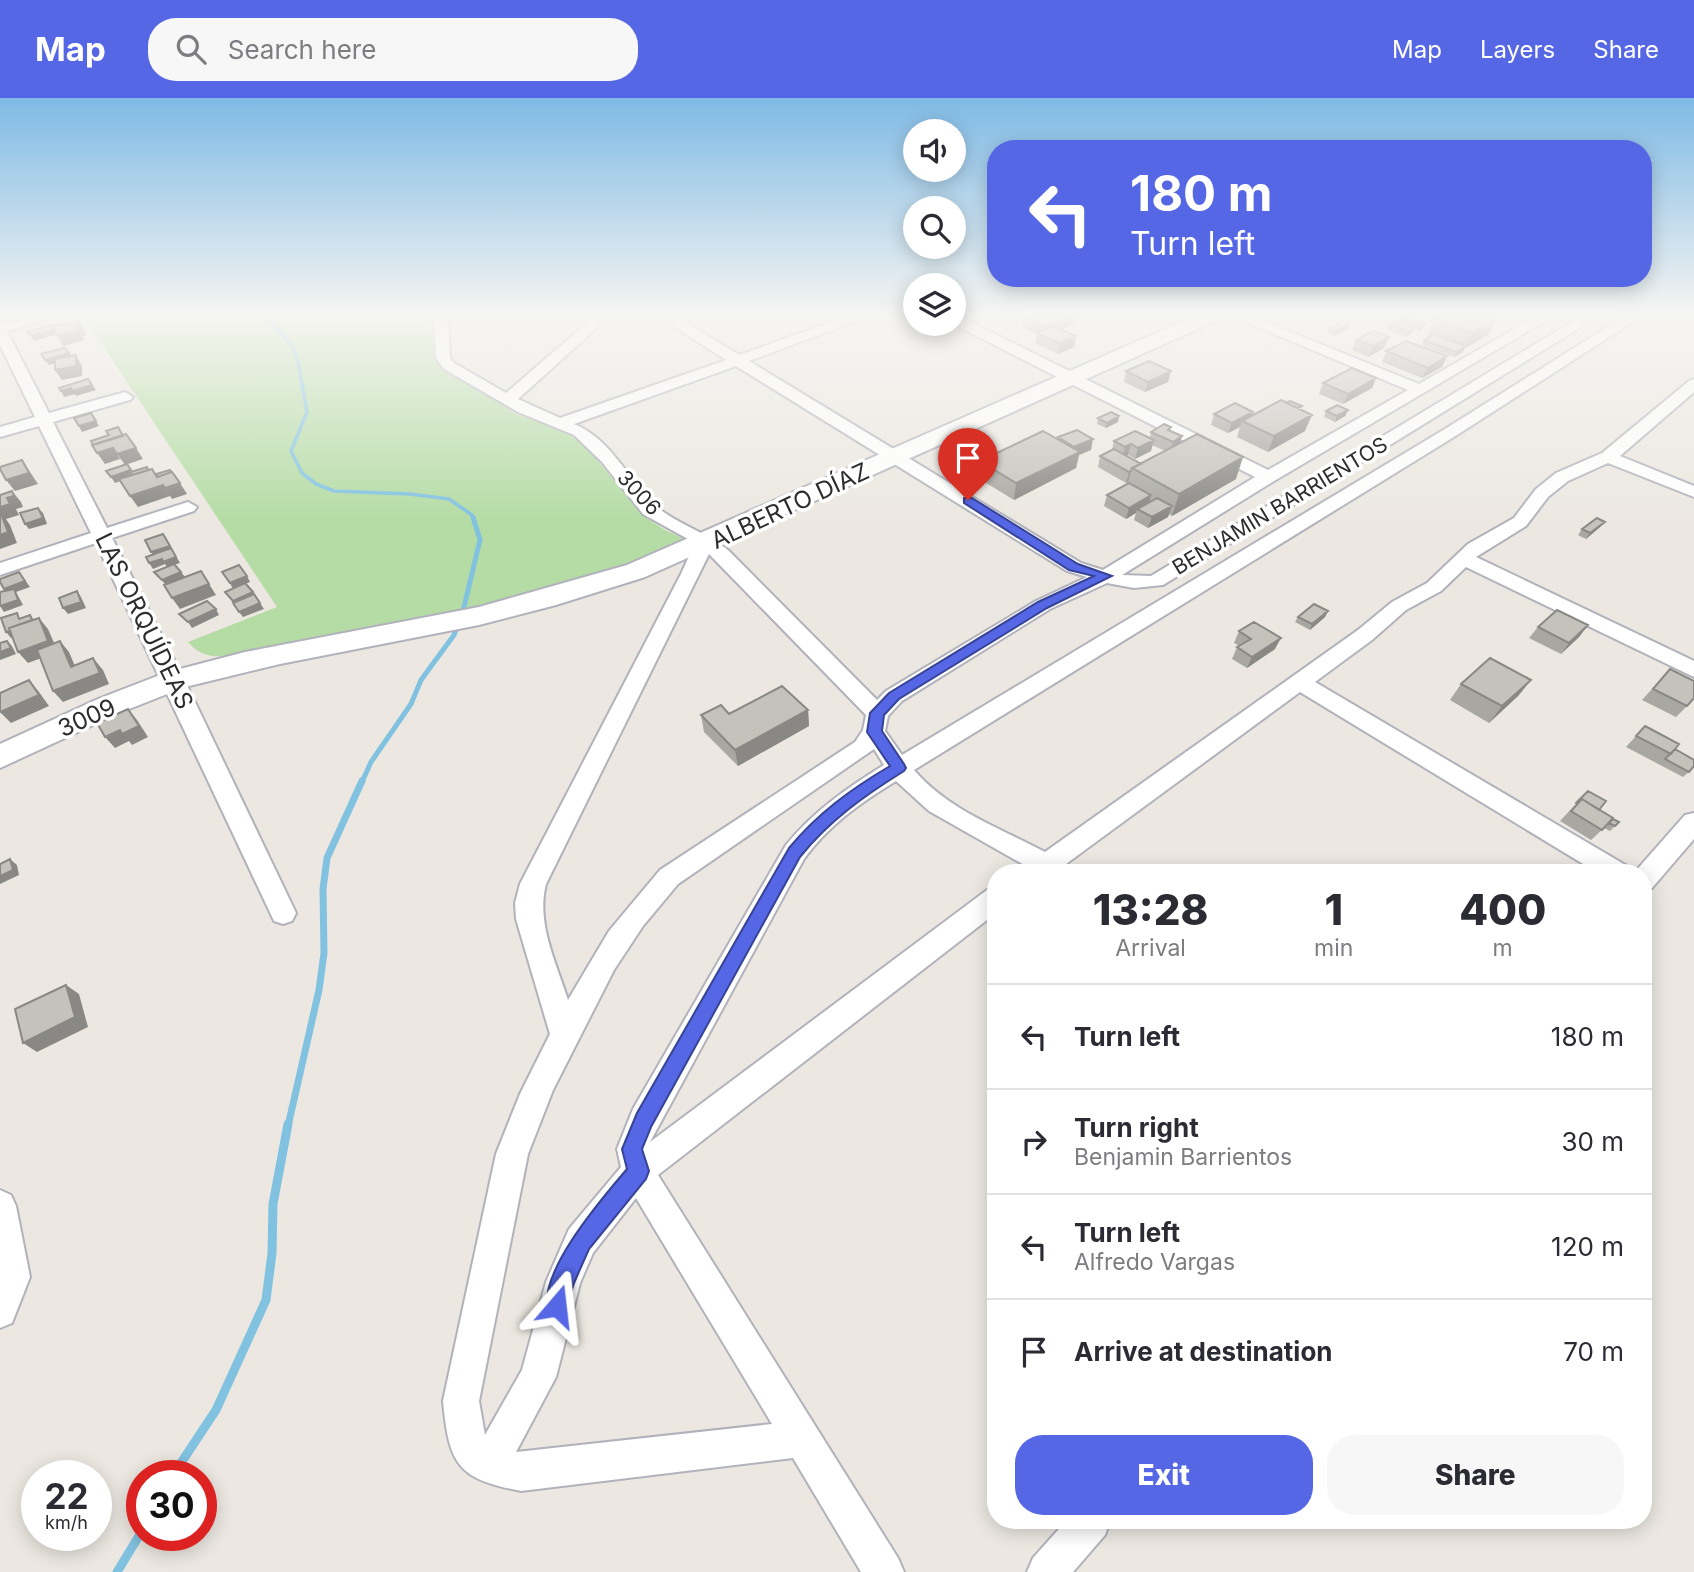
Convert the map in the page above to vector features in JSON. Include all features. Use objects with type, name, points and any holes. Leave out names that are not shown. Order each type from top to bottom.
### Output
[{"type":"street","name":"LAS ORQUÍDEAS","points":[[28,385],[174,681],[283,913]]},
{"type":"street","name":"3006","points":[[481,385],[507,400],[562,423],[592,442],[649,510],[705,541],[876,722],[899,768],[937,805],[1036,864]]},
{"type":"street","points":[[507,400],[524,385]]},
{"type":"street","points":[[562,423],[670,385]]},
{"type":"street","points":[[777,385],[1074,567],[1106,576]]},
{"type":"street","name":"ALBERTO DÍAZ","points":[[564,1034],[528,919],[528,903],[533,884],[691,574],[705,541],[1052,385]]},
{"type":"street","points":[[1084,385],[1268,477]]},
{"type":"street","points":[[1406,385],[1419,390]]},
{"type":"street","name":"BENJAMIN BARRIENTOS","points":[[488,1466],[465,1440],[461,1401],[512,1154],[522,1123],[564,1034],[606,955],[644,902],[669,877],[863,748],[876,722],[894,696],[1042,605],[1106,576],[1268,477],[1428,385]]},
{"type":"street","name":"BENJAMIN BARRIENTOS","points":[[1106,576],[1125,583],[1156,581],[1482,385]]},
{"type":"street","points":[[884,1572],[638,1171],[632,1149],[644,1120],[795,852],[813,829],[851,797],[1526,385]]},
{"type":"street","points":[[1057,864],[1298,681],[1365,635],[1399,606],[1434,587],[1463,558],[1520,522],[1542,493],[1562,477],[1608,457],[1693,385]]},
{"type":"street","points":[[0,432],[125,397]]},
{"type":"street","points":[[1608,457],[1694,492]]},
{"type":"street","points":[[0,569],[188,508]]},
{"type":"street","points":[[174,681],[290,654],[459,621],[546,599],[636,571],[705,541]]},
{"type":"street","points":[[1463,558],[1694,670]]},
{"type":"street","name":"3009","points":[[0,757],[113,705],[174,681]]},
{"type":"street","points":[[1298,681],[1603,864]]},
{"type":"street","points":[[1652,871],[1694,822]]},
{"type":"street","points":[[801,1439],[521,1472],[488,1466],[538,1377],[563,1282],[581,1241],[638,1171],[987,905]]},
{"type":"street","points":[[0,1206],[13,1277],[0,1311]]},
{"type":"street","points":[[1047,1572],[1084,1529]]},
{"type":"green space","points":[[129,385],[471,385],[514,413],[563,431],[585,445],[643,516],[689,541],[578,582],[521,598],[405,624],[229,656],[206,655],[188,642],[277,607]]},
{"type":"building","points":[[69,385],[92,385],[73,391],[71,388],[61,391],[59,388]]},
{"type":"building","points":[[1327,385],[1364,385],[1348,394]]},
{"type":"building","points":[[1281,400],[1312,415],[1274,436],[1242,421]]},
{"type":"building","points":[[1290,401],[1302,406],[1298,408],[1286,403]]},
{"type":"building","points":[[1235,403],[1253,412],[1232,423],[1214,414]]},
{"type":"building","points":[[1337,405],[1348,410],[1337,416],[1326,411]]},
{"type":"building","points":[[1111,412],[1119,416],[1107,423],[1098,418]]},
{"type":"building","points":[[91,413],[96,421],[79,426],[74,418]]},
{"type":"building","points":[[1164,424],[1171,427],[1168,430],[1182,436],[1173,442],[1151,432]]},
{"type":"building","points":[[118,427],[123,436],[93,445],[91,441],[109,435],[106,431]]},
{"type":"building","points":[[1077,430],[1093,439],[1074,447],[1058,437]]},
{"type":"building","points":[[1043,431],[1080,452],[1016,483],[980,461]]},
{"type":"building","points":[[1135,431],[1154,440],[1138,448],[1131,444],[1125,447],[1114,441]]},
{"type":"building","points":[[126,434],[136,448],[117,454],[113,448],[97,453],[92,445]]},
{"type":"building","points":[[1197,434],[1243,457],[1179,494],[1132,468]]},
{"type":"building","points":[[971,443],[990,454],[967,465],[948,454]]},
{"type":"building","points":[[1114,449],[1141,464],[1129,472],[1100,456]]},
{"type":"building","points":[[22,460],[29,473],[6,480],[0,467]]},
{"type":"building","points":[[127,464],[131,470],[111,477],[106,471]]},
{"type":"building","points":[[147,467],[148,470],[132,475],[131,472]]},
{"type":"building","points":[[152,469],[157,477],[172,472],[180,483],[165,488],[163,485],[130,496],[119,479]]},
{"type":"building","points":[[170,470],[171,472],[158,477],[156,474]]},
{"type":"building","points":[[1129,483],[1151,495],[1129,508],[1107,495]]},
{"type":"building","points":[[12,491],[14,496],[7,498],[10,504],[0,507],[0,495]]},
{"type":"building","points":[[1157,498],[1172,506],[1152,517],[1137,509]]},
{"type":"building","points":[[38,508],[43,518],[25,524],[20,513]]},
{"type":"building","points":[[0,514],[8,532],[0,535]]},
{"type":"building","points":[[1597,518],[1605,522],[1590,533],[1582,529]]},
{"type":"building","points":[[163,534],[170,546],[151,552],[145,540]]},
{"type":"building","points":[[171,548],[176,557],[149,563],[146,557]]},
{"type":"building","points":[[174,564],[181,572],[162,580],[154,572]]},
{"type":"building","points":[[239,565],[247,576],[230,583],[222,572]]},
{"type":"building","points":[[201,571],[209,584],[172,598],[164,585]]},
{"type":"building","points":[[19,572],[25,581],[4,589],[0,579]]},
{"type":"building","points":[[245,583],[253,592],[233,601],[225,592]]},
{"type":"building","points":[[14,589],[18,600],[0,606],[0,592]]},
{"type":"building","points":[[77,591],[81,602],[63,608],[59,598]]},
{"type":"building","points":[[254,594],[260,603],[239,612],[233,603]]},
{"type":"building","points":[[207,601],[216,609],[188,622],[179,614]]},
{"type":"building","points":[[1314,604],[1328,611],[1312,624],[1298,617]]},
{"type":"building","points":[[1557,610],[1588,625],[1569,643],[1538,627]]},
{"type":"building","points":[[17,613],[19,619],[30,615],[32,620],[9,628],[10,631],[6,632],[1,618]]},
{"type":"building","points":[[39,618],[48,641],[18,652],[9,628]]},
{"type":"building","points":[[1254,622],[1281,638],[1252,657],[1237,647],[1251,639],[1239,631]]},
{"type":"building","points":[[7,641],[11,648],[0,652],[0,643]]},
{"type":"building","points":[[60,641],[71,667],[93,658],[100,673],[53,691],[37,650]]},
{"type":"building","points":[[1490,658],[1531,680],[1502,706],[1461,684]]},
{"type":"building","points":[[1670,669],[1694,681],[1694,698],[1687,706],[1653,689]]},
{"type":"building","points":[[29,680],[39,695],[0,712],[0,693]]},
{"type":"building","points":[[782,686],[808,710],[735,750],[701,715],[721,705],[729,714]]},
{"type":"building","points":[[128,709],[139,726],[122,734],[120,730],[105,737],[97,723]]},
{"type":"building","points":[[1645,726],[1679,744],[1671,754],[1636,736]]},
{"type":"building","points":[[1675,749],[1694,760],[1694,766],[1689,772],[1665,759]]},
{"type":"building","points":[[1588,791],[1606,801],[1599,810],[1582,799],[1576,803]]},
{"type":"building","points":[[1582,799],[1613,818],[1602,830],[1571,811]]},
{"type":"building","points":[[1613,819],[1619,822],[1615,826],[1609,823]]},
{"type":"building","points":[[10,859],[13,870],[0,876],[0,864]]},
{"type":"building","points":[[66,985],[75,1017],[23,1043],[15,1009]]},
{"type":"waterway","points":[[302,385],[307,412],[291,451],[302,473],[316,484],[334,491],[410,494],[449,499],[472,515],[473,519]]},
{"type":"waterway","points":[[362,782],[371,762],[411,704],[421,680],[454,635],[463,611],[480,540],[473,517]]},
{"type":"waterway","points":[[288,1126],[319,990],[324,953],[323,889],[327,858],[362,781]]},
{"type":"waterway","points":[[183,1460],[216,1410],[266,1300],[272,1253],[273,1204],[288,1124]]},
{"type":"waterway","points":[[117,1572],[130,1551]]},
{"type":"route","points":[[557,1306],[563,1282],[581,1241],[638,1171],[632,1149],[644,1120],[795,852],[813,829],[851,797],[899,768],[874,732],[877,713],[894,696],[1042,605],[1106,576],[1074,567],[1054,556],[968,500]]}]
